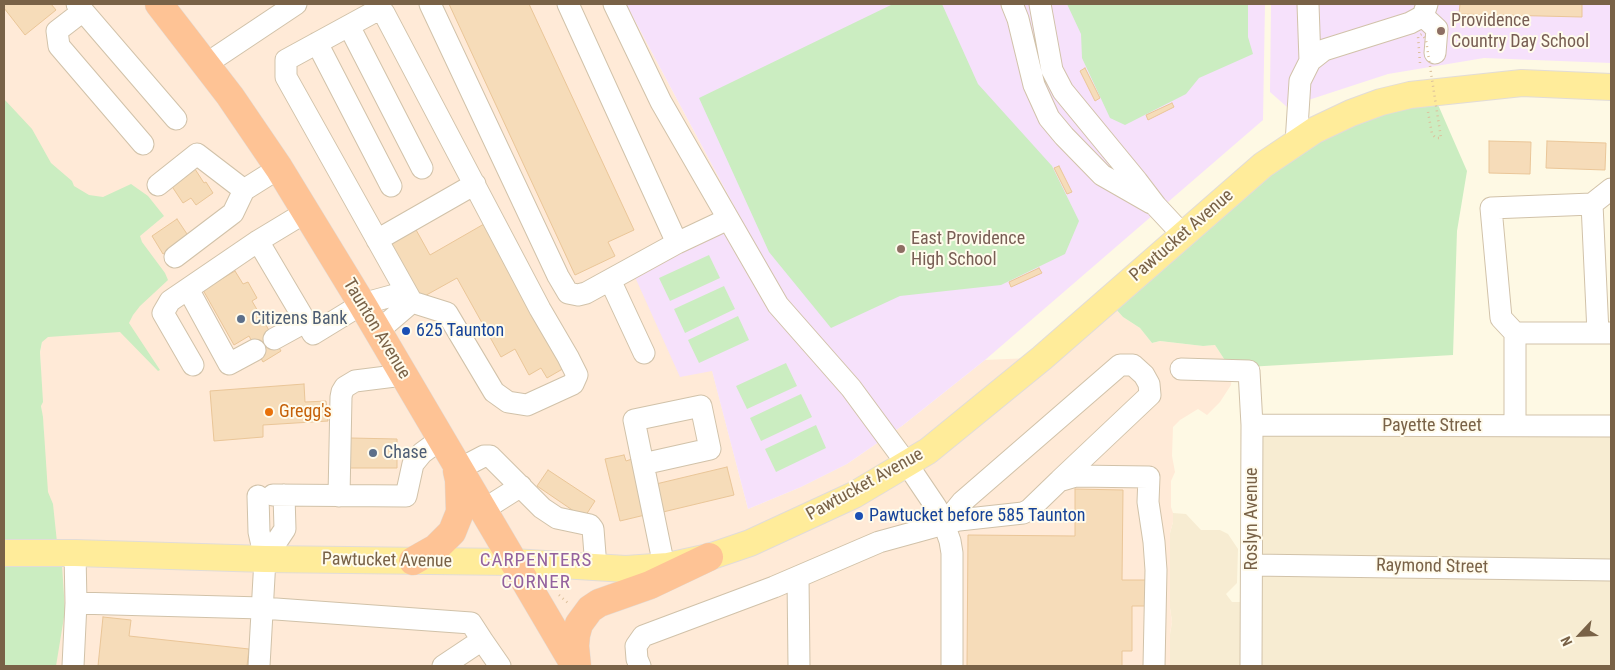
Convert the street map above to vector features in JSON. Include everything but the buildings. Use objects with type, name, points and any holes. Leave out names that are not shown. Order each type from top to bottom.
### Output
[{"type":"highway","name":"Taunton Avenue","points":[[159,4],[206,64],[279,168],[362,304],[576,666]]},
{"type":"highway","points":[[412,561],[436,548],[449,536],[456,524],[460,512],[459,480],[451,456]]},
{"type":"highway","points":[[576,666],[576,635],[579,624],[590,609],[599,603],[650,585],[709,557]]},
{"type":"main road","name":"Pawtucket Avenue","points":[[4,553],[514,562],[626,569],[664,566],[709,557],[757,540],[854,495],[928,451],[1042,358],[1263,165],[1315,130],[1380,102],[1410,95],[1522,83],[1611,87]]},
{"type":"street","points":[[206,64],[296,4]]},
{"type":"street","points":[[430,4],[558,276],[568,293],[578,295],[586,293],[678,243],[728,219]]},
{"type":"street","points":[[614,4],[661,102],[778,305],[851,388],[925,489],[944,524],[952,552],[952,666]]},
{"type":"street","points":[[1012,4],[1018,19],[1034,84],[1049,118],[1102,175],[1156,206]]},
{"type":"street","points":[[1040,4],[1052,70],[1063,91],[1156,206],[1183,235]]},
{"type":"street","points":[[1308,4],[1310,61]]},
{"type":"street","points":[[573,6],[678,243]]},
{"type":"street","points":[[143,144],[58,46],[57,32],[80,7],[176,119]]},
{"type":"street","points":[[274,339],[309,328],[362,304],[409,297],[446,313],[494,392],[508,402],[527,405],[572,384],[577,375],[540,309],[384,13],[374,12],[286,60],[286,78],[409,297]]},
{"type":"street","points":[[1296,143],[1300,81],[1310,61],[1324,50],[1429,16],[1436,56]]},
{"type":"street","points":[[349,26],[422,168]]},
{"type":"street","points":[[317,43],[392,186]]},
{"type":"street","points":[[158,185],[198,154],[244,190]]},
{"type":"street","points":[[175,257],[233,212],[244,190],[279,168]]},
{"type":"street","points":[[377,240],[475,184]]},
{"type":"street","points":[[1515,425],[1515,333],[1501,318],[1491,208],[1592,204],[1611,189]]},
{"type":"street","points":[[1515,333],[1605,333],[1603,257],[1592,204]]},
{"type":"street","points":[[193,365],[163,313],[170,301],[258,241],[306,212]]},
{"type":"street","points":[[258,241],[309,328]]},
{"type":"street","points":[[610,280],[644,353]]},
{"type":"street","points":[[188,289],[229,364],[254,350]]},
{"type":"street","points":[[378,331],[409,297]]},
{"type":"street","points":[[640,666],[637,659],[636,646],[643,636],[798,577],[880,542],[959,520],[1023,513],[1150,395],[1149,384],[1144,375],[1133,365],[1120,365],[962,502],[944,524]]},
{"type":"street","name":"Roslyn Avenue","points":[[1181,370],[1250,371],[1252,425],[1251,666]]},
{"type":"street","points":[[339,496],[342,392],[349,384],[360,380],[404,375]]},
{"type":"street","name":"Payette Street","points":[[1252,425],[1611,426]]},
{"type":"street","points":[[259,666],[265,559],[259,532],[272,496],[406,496],[413,464],[422,452],[451,456],[490,456],[542,508],[557,518],[590,525],[593,529],[596,567]]},
{"type":"street","points":[[643,464],[664,566]]},
{"type":"street","points":[[1059,481],[1076,476],[1150,478],[1148,502],[1156,570],[1154,666]]},
{"type":"street","points":[[483,510],[521,486]]},
{"type":"street","points":[[73,666],[76,602],[75,553]]},
{"type":"street","name":"Raymond Street","points":[[1252,566],[1611,570]]},
{"type":"street","points":[[798,577],[800,666]]},
{"type":"street","points":[[76,602],[262,608],[471,624],[500,666]]},
{"type":"street","points":[[443,666],[482,640]]},
{"type":"path","points":[[1428,112],[1432,134],[1436,138],[1441,138],[1426,40],[1422,34],[1418,36],[1436,56]]},
{"type":"shaded area","points":[[4,4],[626,4],[742,221],[707,371],[712,370],[748,509],[801,487],[847,464],[902,426],[985,360],[1030,358],[1104,296],[1123,317],[1140,328],[1152,343],[1160,341],[1203,346],[1215,345],[1232,373],[1231,385],[1220,402],[1207,415],[1198,409],[1180,420],[1173,427],[1172,456],[1175,472],[1171,481],[1173,522],[1170,533],[1170,608],[1172,622],[1170,666],[37,666],[44,430],[41,406],[40,352],[42,342],[4,225]]},
{"type":"shaded area","name":"East Providence High School","points":[[626,4],[1265,4],[1263,120],[985,360],[902,426],[847,464],[801,487],[748,509],[712,371],[680,377],[635,277],[742,221]]},
{"type":"shaded area","name":"Providence Country Day School","points":[[1271,4],[1611,4],[1611,63],[1484,58],[1388,74],[1287,107],[1270,92]]},
{"type":"shaded area","points":[[1252,427],[1611,428],[1611,666],[1170,666],[1172,622],[1170,608],[1170,533],[1173,513],[1186,514],[1201,530],[1220,530],[1228,534],[1238,549],[1237,583],[1226,594],[1232,602],[1250,602]]},
{"type":"green space","points":[[893,4],[942,4],[978,84],[1052,166],[1079,221],[1065,254],[1001,285],[900,296],[831,328],[769,252],[699,98]]},
{"type":"green space","points":[[1067,4],[1248,4],[1248,37],[1253,54],[1199,78],[1186,94],[1125,125],[1110,118],[1082,58],[1081,34]]},
{"type":"green space","points":[[1432,91],[1467,171],[1457,231],[1453,355],[1230,368],[1215,345],[1203,346],[1160,341],[1152,343],[1140,328],[1123,317],[1104,296],[1297,138]]},
{"type":"green space","points":[[4,99],[32,129],[51,163],[72,181],[74,186],[89,195],[103,197],[131,184],[148,196],[164,216],[140,236],[142,242],[168,280],[140,306],[129,323],[160,370],[158,371],[120,332],[48,337],[42,342],[40,352],[43,402],[41,406],[48,492],[53,504],[58,552],[62,565],[65,611],[56,666],[4,666]]},
{"type":"green space","points":[[709,255],[720,278],[670,301],[659,278]]},
{"type":"green space","points":[[724,286],[735,309],[685,333],[674,309]]},
{"type":"green space","points":[[738,316],[749,340],[699,363],[688,340]]},
{"type":"green space","points":[[786,363],[797,386],[747,409],[736,386]]},
{"type":"green space","points":[[801,394],[812,417],[761,441],[750,418]]},
{"type":"green space","points":[[816,425],[826,448],[776,472],[765,449]]},
{"type":"place","name":"Providence Country Day School","points":[[1441,31]]},
{"type":"place","name":"East Providence High School","points":[[901,249]]},
{"type":"place","name":"Citizens Bank","points":[[241,319]]},
{"type":"place","name":"625 Taunton","points":[[406,331]]},
{"type":"place","name":"Gregg's","points":[[269,412]]},
{"type":"place","name":"Chase","points":[[373,453]]},
{"type":"place","name":"Pawtucket before 585 Taunton","points":[[859,516]]},
{"type":"district","name":"CARPENTERS CORNER","points":[[536,572]]}]
